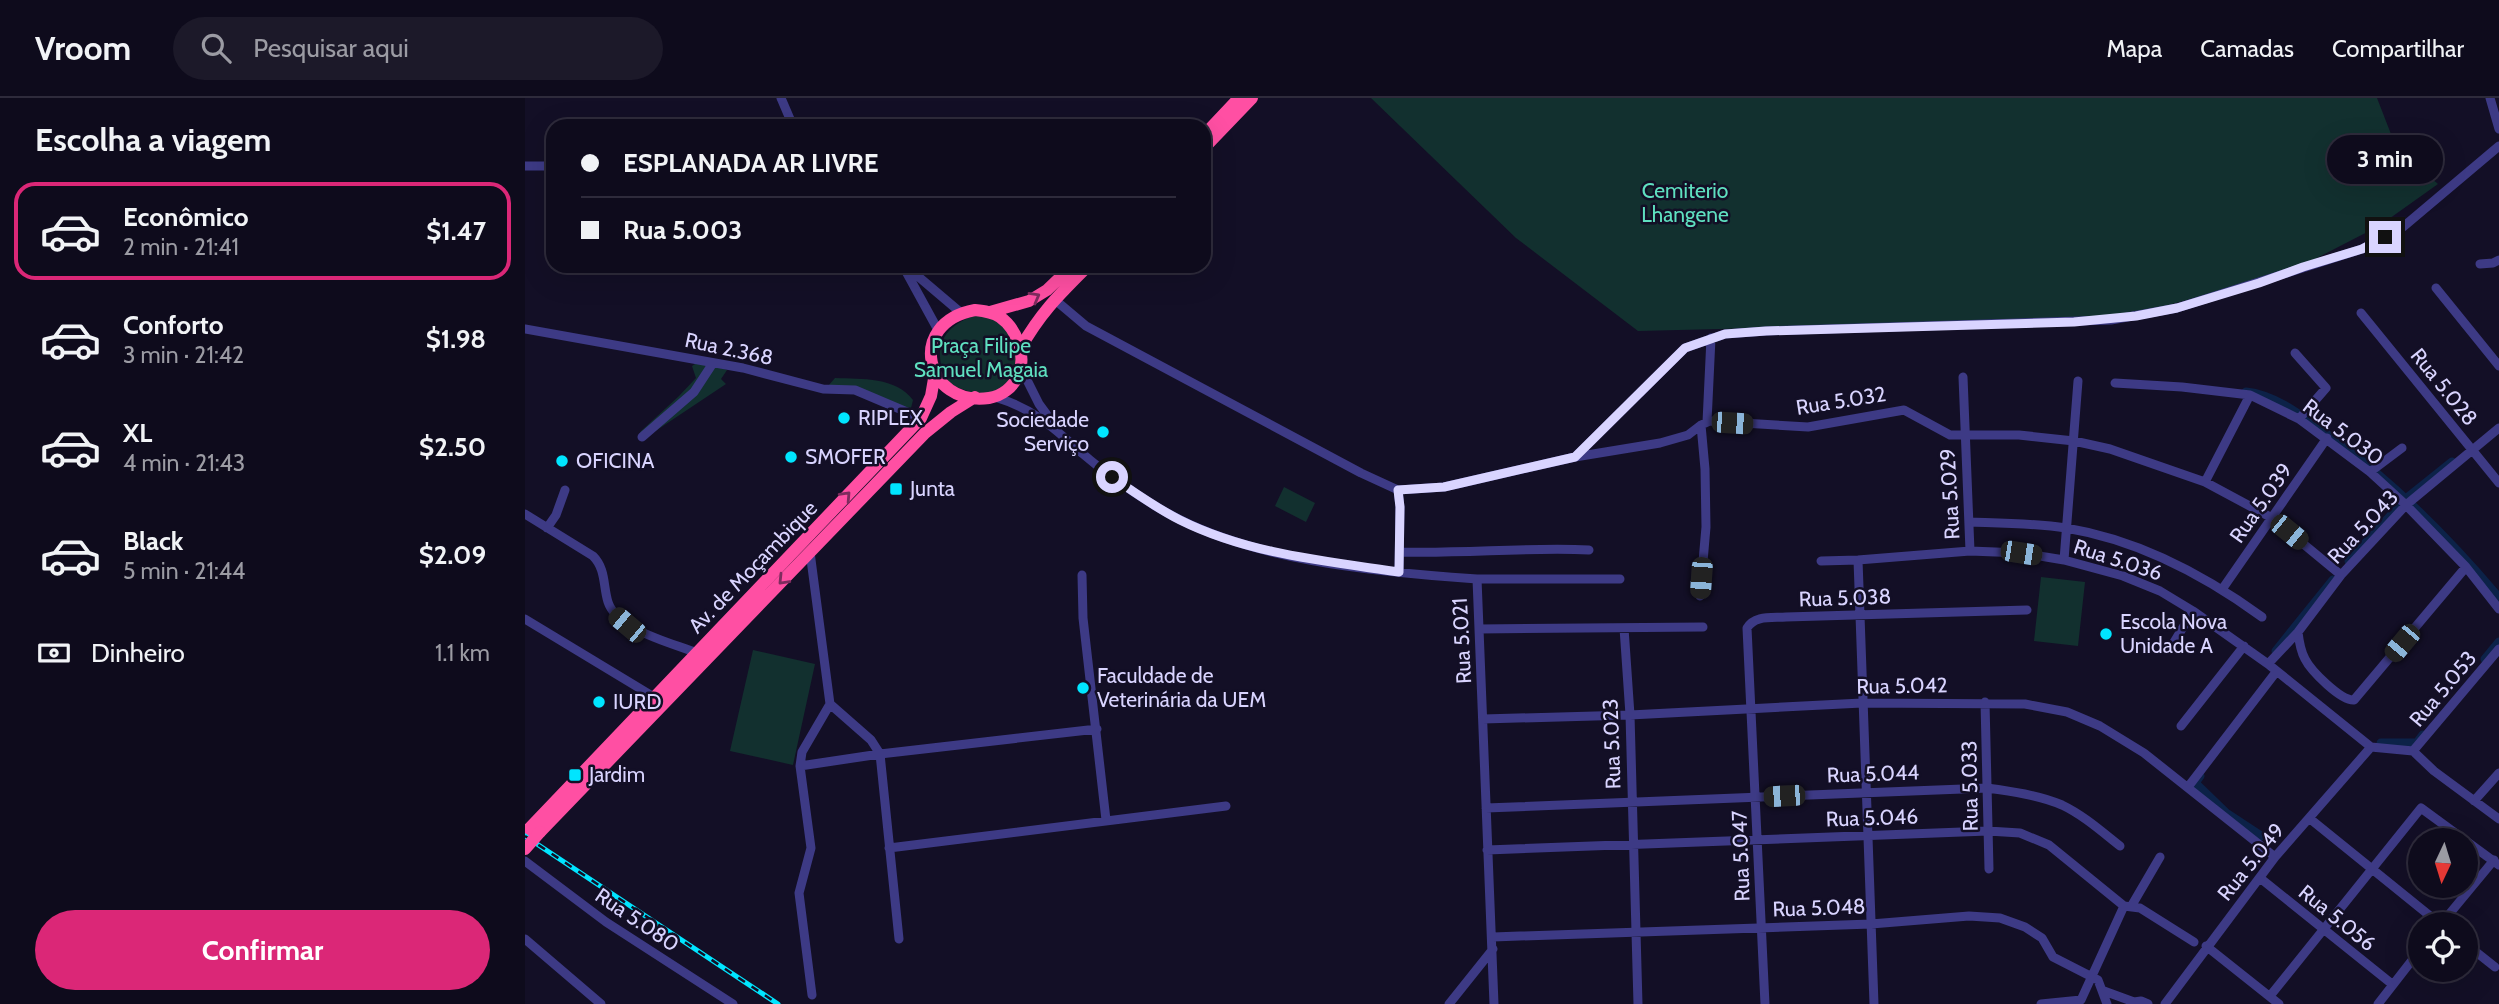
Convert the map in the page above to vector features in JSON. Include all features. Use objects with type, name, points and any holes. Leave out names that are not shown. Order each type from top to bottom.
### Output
[{"type":"highway","points":[[1211,128],[1239,98]]},
{"type":"highway","points":[[1211,141],[1252,98]]},
{"type":"highway","points":[[990,312],[1029,301],[1047,290],[1065,273]]},
{"type":"highway","points":[[1020,349],[1033,325],[1054,299],[1081,273]]},
{"type":"highway","points":[[935,373],[951,391],[963,396],[995,397],[1012,386],[1021,368],[1020,349],[1010,326],[990,312],[960,312],[947,319],[938,330]]},
{"type":"highway","name":"Av. de Moçambique","points":[[533,830],[579,776],[921,418],[931,396],[935,373],[932,351],[938,330]]},
{"type":"highway","points":[[525,849],[533,830],[881,478],[938,421],[975,397]]},
{"type":"street","points":[[781,98],[790,119]]},
{"type":"street","points":[[2490,98],[2499,129]]},
{"type":"street","points":[[1575,457],[1678,353],[1711,338],[1725,334],[1766,331],[2111,320],[2177,308],[2362,249],[2403,227],[2499,146]]},
{"type":"street","points":[[525,166],[546,166]]},
{"type":"street","points":[[2480,264],[2499,260]]},
{"type":"street","points":[[908,273],[938,330]]},
{"type":"street","points":[[913,273],[960,312]]},
{"type":"street","points":[[2437,288],[2499,366]]},
{"type":"street","points":[[1054,299],[1086,326],[1361,473],[1398,490],[1399,572]]},
{"type":"street","name":"Rua 5.028","points":[[2361,313],[2499,483]]},
{"type":"street","name":"Rua 2.368","points":[[525,329],[743,368],[823,389],[855,390],[921,418]]},
{"type":"street","points":[[1700,596],[1706,527],[1704,424],[1711,338]]},
{"type":"street","points":[[2295,353],[2326,388],[2299,419]]},
{"type":"street","points":[[642,437],[694,393],[713,363]]},
{"type":"street","points":[[1021,368],[1039,404],[1061,432]]},
{"type":"street","name":"Rua 5.029","points":[[1963,377],[1970,551]]},
{"type":"street","points":[[2064,560],[2078,381]]},
{"type":"street","name":"Rua 5.030","points":[[2115,383],[2250,395],[2299,419],[2370,472],[2406,505],[2466,567],[2499,609]]},
{"type":"street","points":[[2206,482],[2250,395]]},
{"type":"street","points":[[995,397],[1033,411],[1061,432]]},
{"type":"street","name":"Rua 5.032","points":[[1398,490],[1444,487],[1575,457],[1634,448],[1685,436],[1704,424],[1808,427],[1904,410],[1951,435],[2019,435],[2074,441],[2147,460],[2206,482],[2272,517],[2341,575]]},
{"type":"street","name":"Rua 5.043","points":[[2268,664],[2298,632],[2341,575],[2406,505],[2499,429]]},
{"type":"street","name":"Rua 5.021","points":[[1061,432],[1112,477],[1140,496],[1182,521],[1215,534],[1263,550],[1295,557],[1399,572],[1477,579],[1495,1004]]},
{"type":"street","name":"Rua 5.039","points":[[2223,588],[2327,438]]},
{"type":"street","points":[[2370,472],[2402,448]]},
{"type":"street","points":[[547,528],[556,515],[565,490]]},
{"type":"street","points":[[525,514],[599,561],[608,603],[614,615],[627,625],[697,653]]},
{"type":"street","points":[[1969,522],[2067,528],[2119,542],[2170,560],[2223,588],[2262,617]]},
{"type":"street","points":[[1400,552],[1442,553],[1543,548],[1589,550]]},
{"type":"street","name":"Rua 5.036","points":[[1821,561],[1970,551],[2021,553],[2064,560],[2123,576],[2160,591],[2244,646],[2371,747]]},
{"type":"street","points":[[810,552],[830,704],[802,752],[800,766],[811,848],[799,893],[811,995]]},
{"type":"street","points":[[1858,560],[1874,1004]]},
{"type":"street","points":[[2298,632],[2305,661],[2345,699],[2354,700],[2466,567]]},
{"type":"street","points":[[1082,575],[1083,618],[1106,820]]},
{"type":"street","points":[[1477,579],[1621,579]]},
{"type":"street","name":"Rua 5.038","points":[[1751,708],[1747,628],[1752,621],[1766,618],[2027,610]]},
{"type":"street","points":[[2171,647],[2193,611]]},
{"type":"street","points":[[525,619],[654,697]]},
{"type":"street","points":[[1479,629],[1703,627]]},
{"type":"street","name":"Rua 5.023","points":[[1624,628],[1630,715],[1637,1004]]},
{"type":"street","points":[[2181,726],[2244,646]]},
{"type":"street","name":"Rua 5.053","points":[[2413,751],[2499,649]]},
{"type":"street","points":[[2188,787],[2276,672]]},
{"type":"street","name":"Rua 5.033","points":[[1985,702],[1989,869]]},
{"type":"street","name":"Rua 5.042","points":[[1483,719],[1630,715],[1862,703],[2025,704],[2067,712],[2100,726],[2144,753],[2275,857]]},
{"type":"street","points":[[830,704],[871,740],[880,754],[898,939]]},
{"type":"street","name":"Rua 5.047","points":[[1751,708],[1765,1004]]},
{"type":"street","points":[[800,766],[1097,729]]},
{"type":"street","points":[[2371,747],[2413,751],[2499,819]]},
{"type":"street","name":"Rua 5.049","points":[[2165,1004],[2275,857],[2371,747]]},
{"type":"street","points":[[2474,801],[2499,773]]},
{"type":"street","name":"Rua 5.044","points":[[1486,808],[1987,788],[2031,795],[2063,806],[2083,817],[2120,846]]},
{"type":"street","points":[[889,848],[1226,806]]},
{"type":"street","points":[[2270,996],[2421,808],[2496,862],[2452,912]]},
{"type":"street","points":[[2309,818],[2426,912]]},
{"type":"street","name":"Rua 5.046","points":[[1487,850],[1988,831],[2020,833],[2049,845],[2128,905],[2140,908],[2194,942]]},
{"type":"street","points":[[2041,1004],[2081,1000],[2128,905],[2159,857]]},
{"type":"street","name":"Rua 5.080","points":[[525,861],[606,922],[733,1004]]},
{"type":"street","name":"Rua 5.056","points":[[2260,878],[2392,984]]},
{"type":"street","name":"Rua 5.048","points":[[1493,937],[1871,924],[1969,916],[2000,918],[2025,927],[2046,942],[2053,957],[2098,980],[2107,1004]]},
{"type":"street","points":[[525,939],[596,1003]]},
{"type":"street","points":[[2206,946],[2280,1004]]},
{"type":"street","points":[[1449,1004],[1493,949]]},
{"type":"street","points":[[2478,954],[2495,967]]},
{"type":"street","points":[[2378,1004],[2408,965]]},
{"type":"street","points":[[2104,992],[2148,1004]]},
{"type":"green space","name":"Cemiterio Lhangene","points":[[1371,98],[2377,98],[2396,147],[2438,184],[2379,226],[2311,261],[2220,291],[2143,312],[2074,320],[1638,331],[1516,238]]},
{"type":"green space","name":"Praça Filipe Samuel Magaia","points":[[977,315],[1009,325],[1021,368],[990,399],[948,384],[940,360],[940,350],[948,333],[955,326]]},
{"type":"green space","points":[[708,364],[727,370],[721,379],[726,384],[645,438],[640,432],[696,378],[692,366]]},
{"type":"green space","points":[[835,378],[878,381],[897,387],[913,400],[909,416],[855,389],[828,386]]},
{"type":"green space","points":[[1284,487],[1315,503],[1306,522],[1275,506]]},
{"type":"green space","points":[[2041,577],[2085,582],[2078,646],[2034,641]]},
{"type":"green space","points":[[753,650],[815,664],[793,765],[730,751]]},
{"type":"waterway","points":[[2246,392],[2276,401],[2346,448],[2437,530],[2499,598]]},
{"type":"waterway","points":[[2349,561],[2407,498],[2452,462]]},
{"type":"waterway","points":[[2276,651],[2333,580]]},
{"type":"waterway","points":[[2485,659],[2499,642]]},
{"type":"waterway","points":[[2381,743],[2417,743],[2423,735]]},
{"type":"waterway","points":[[2200,776],[2195,783],[2226,813],[2261,836]]},
{"type":"railway","points":[[525,836],[778,1004]]},
{"type":"place","name":"RIPLEX","points":[[844,418]]},
{"type":"place","name":"Sociedade Serviço","points":[[1103,432]]},
{"type":"place","name":"SMOFER","points":[[791,457]]},
{"type":"place","name":"OFICINA","points":[[562,461]]},
{"type":"place","name":"Junta","points":[[896,489]]},
{"type":"place","name":"Escola Nova Unidade A","points":[[2106,634]]},
{"type":"place","name":"Faculdade de Veterinária da UEM","points":[[1083,688]]},
{"type":"place","name":"IURD","points":[[599,702]]},
{"type":"place","name":"Jardim","points":[[575,775]]},
{"type":"route","points":[[1112,477],[1182,521],[1226,539],[1295,557],[1399,572],[1398,490],[1444,487],[1575,457],[1678,353],[1711,338],[1725,334],[1766,331],[2111,320],[2209,299],[2362,249],[2385,237]]}]
